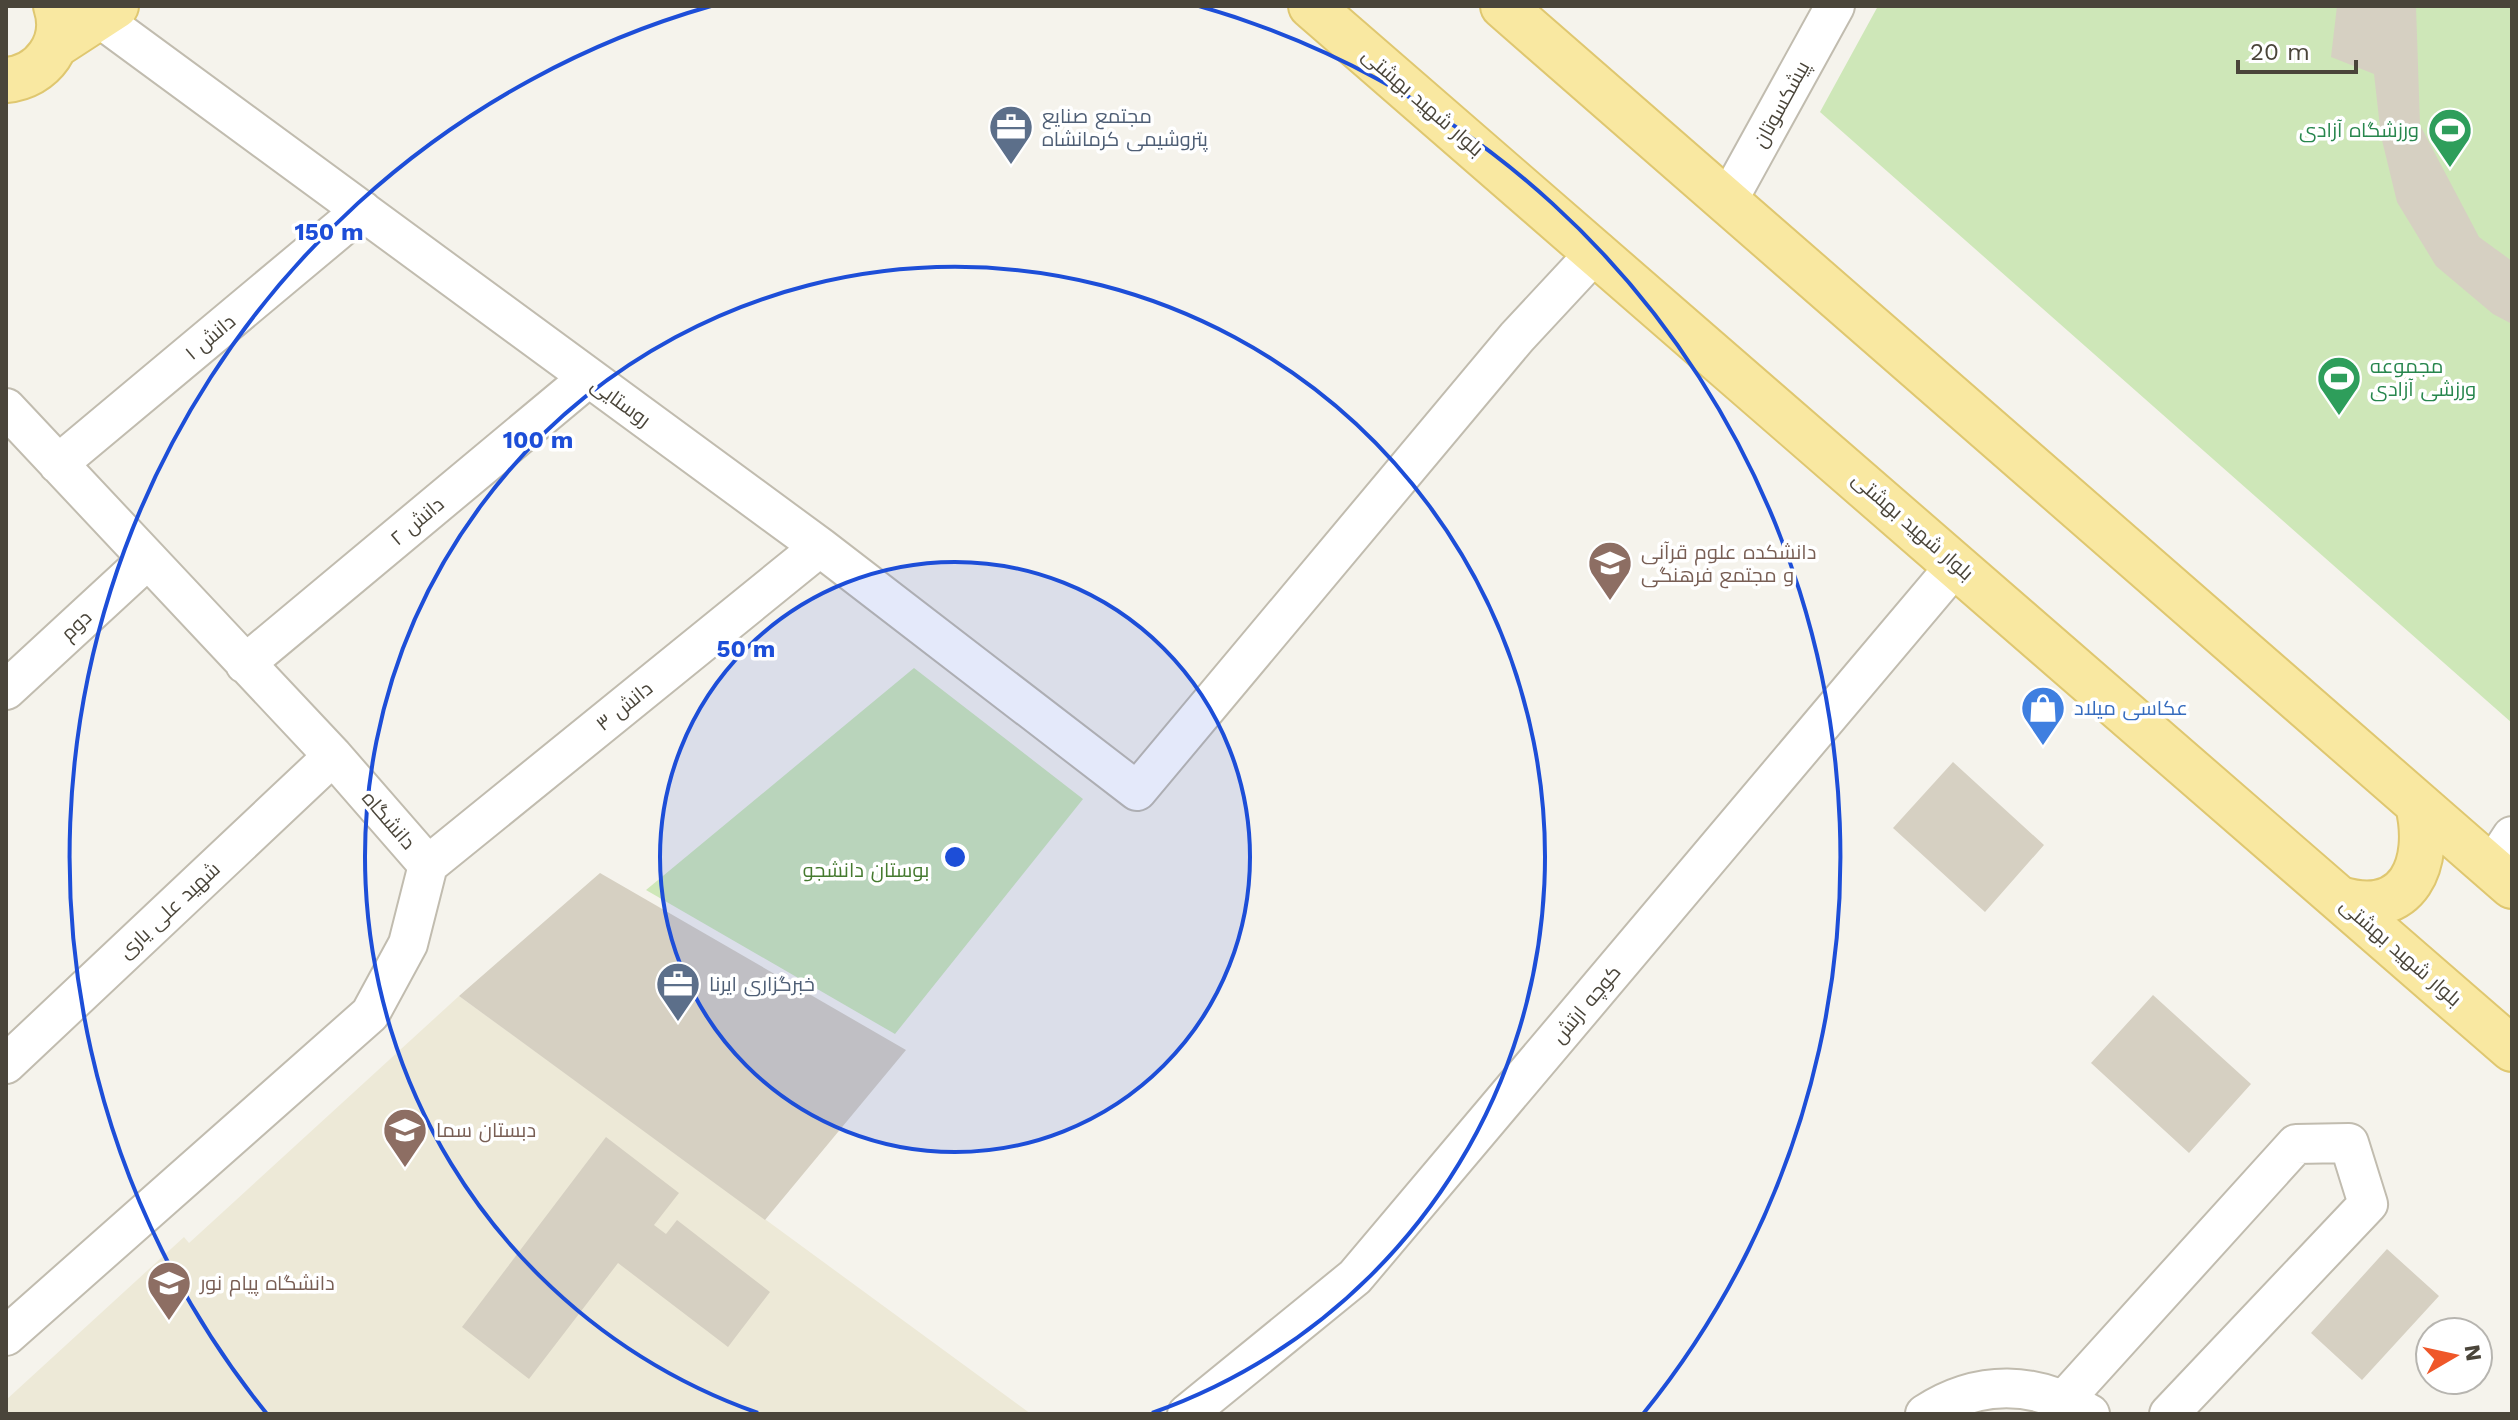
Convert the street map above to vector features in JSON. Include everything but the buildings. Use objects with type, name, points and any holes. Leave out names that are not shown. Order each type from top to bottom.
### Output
[{"type":"main road","name":"بلوار شهید بهشتی","points":[[1311,6],[1597,251],[2512,1049]]},
{"type":"main road","points":[[1503,6],[2418,805],[2505,863]]},
{"type":"main road","points":[[6,80],[34,72],[56,25],[108,12]]},
{"type":"main road","points":[[2340,899],[2357,904],[2382,903],[2408,887],[2421,853],[2422,822],[2418,805]]},
{"type":"street","name":"پیشکسوتان","points":[[1727,202],[1835,6]]},
{"type":"street","name":"روستایی","points":[[108,12],[362,210],[820,547],[1137,791],[1517,337],[1597,251]]},
{"type":"street","name":"دانش ۱","points":[[58,464],[362,210]]},
{"type":"street","name":"دانش ۲","points":[[245,664],[588,378]]},
{"type":"street","name":"دانشگاه","points":[[6,408],[333,756],[428,865],[408,944],[370,1014],[6,1336]]},
{"type":"street","name":"دانش ۳","points":[[428,865],[820,547]]},
{"type":"street","name":"دوم","points":[[6,690],[147,560]]},
{"type":"street","name":"کوچه ارتش","points":[[1187,1414],[1355,1277],[1956,565]]},
{"type":"street","name":"شهید علی یاری","points":[[6,1064],[333,756]]},
{"type":"street","points":[[1925,1414],[1952,1398],[1980,1389],[2008,1387],[2037,1390],[2077,1406],[2296,1144],[2349,1143],[2368,1204],[2169,1414]]},
{"type":"shaded area","points":[[459,996],[1031,1414],[6,1414],[6,1400],[184,1237],[189,1243]]},
{"type":"green space","name":"مجموعه ورزشی آزادی","points":[[1878,6],[2512,6],[2512,723],[1820,112]]},
{"type":"green space","name":"بوستان دانشجو","points":[[914,668],[1083,799],[895,1034],[646,890]]},
{"type":"place","name":"مجتمع صنایع پتروشیمی کرمانشاه","points":[[1011,166]]},
{"type":"place","name":"ورزشگاه آزادی","points":[[2450,169]]},
{"type":"place","name":"مجموعه ورزشی آزادی","points":[[2339,417]]},
{"type":"place","name":"دانشکده علوم قرآنی و مجتمع فرهنگی","points":[[1610,602]]},
{"type":"place","name":"عکاسی میلاد","points":[[2043,747]]},
{"type":"place","name":"خبرگزاری ایرنا","points":[[678,1023]]},
{"type":"place","name":"دبستان سما","points":[[405,1169]]},
{"type":"place","name":"دانشگاه پیام نور","points":[[169,1322]]}]
